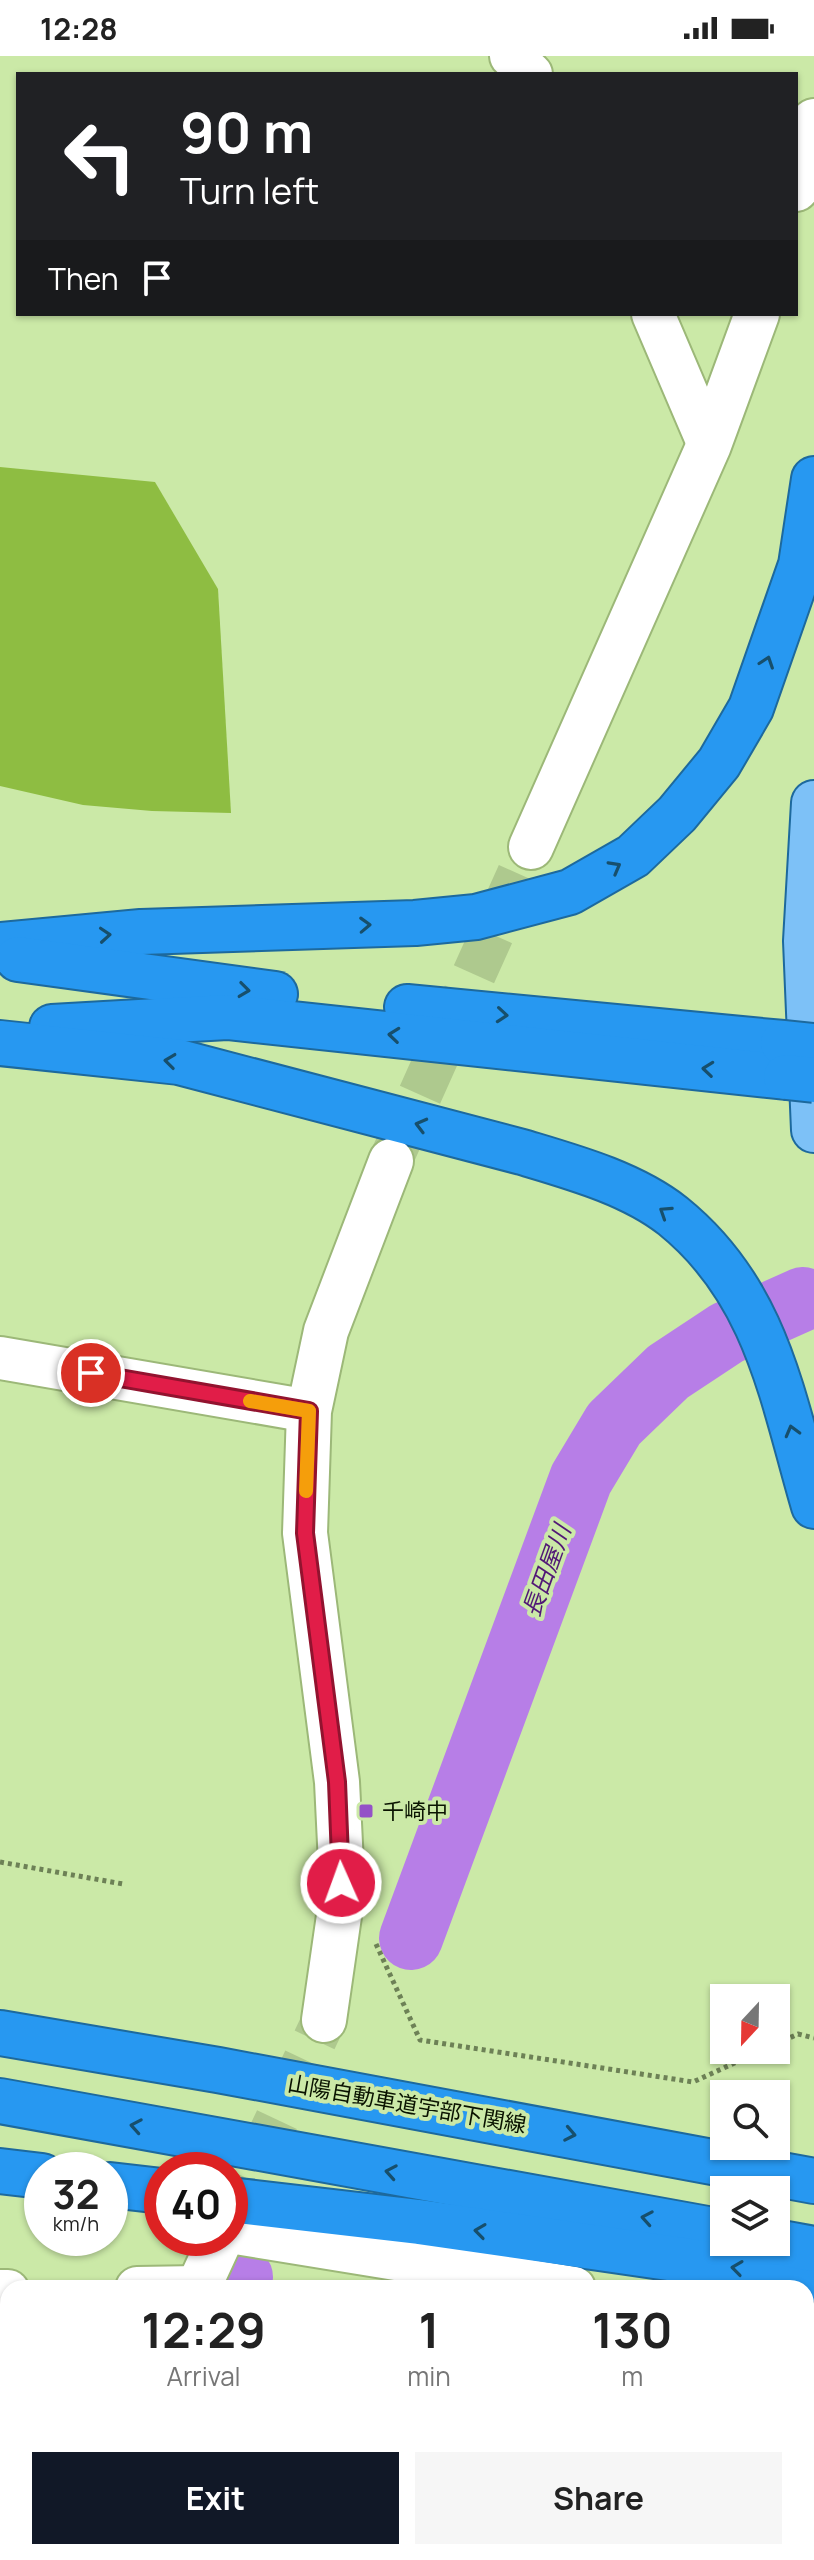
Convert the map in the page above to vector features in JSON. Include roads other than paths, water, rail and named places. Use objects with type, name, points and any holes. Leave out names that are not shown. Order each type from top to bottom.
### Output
[{"type":"highway","points":[[0,945],[141,932],[415,923],[476,917],[570,892],[633,856],[677,814],[719,763],[751,708],[801,565],[814,479]]},
{"type":"highway","points":[[0,957],[155,980],[799,1062]]},
{"type":"highway","points":[[0,1030],[227,1017],[799,1062]]},
{"type":"highway","points":[[0,1043],[179,1062],[522,1152],[609,1182],[649,1202],[671,1215],[704,1246],[730,1275],[750,1307],[778,1376],[814,1506]]},
{"type":"highway","points":[[0,2011],[218,2070]]},
{"type":"highway","name":"山陽自動車道宇部下関線","points":[[0,2033],[218,2070],[814,2181]]},
{"type":"highway","points":[[0,2101],[710,2229]]},
{"type":"highway","points":[[0,2171],[24,2174]]},
{"type":"highway","points":[[248,2202],[419,2222],[814,2279]]},
{"type":"highway","points":[[790,2245],[814,2249]]},
{"type":"main road","points":[[814,803],[806,941],[814,1130]]},
{"type":"street","points":[[511,56],[529,72]]},
{"type":"street","points":[[798,181],[814,121]]},
{"type":"street","points":[[654,316],[709,445]]},
{"type":"street","points":[[531,847],[709,445],[756,316]]},
{"type":"street","points":[[324,2020],[340,1915],[341,1864],[337,1782],[305,1533],[309,1411],[326,1331],[391,1161]]},
{"type":"street","points":[[0,1358],[309,1411]]},
{"type":"street","points":[[248,2235],[525,2280]]},
{"type":"street","points":[[202,2280],[213,2256]]},
{"type":"waterway","name":"長田屋川","points":[[411,1938],[581,1479],[614,1424],[668,1372],[727,1333],[803,1299]]},
{"type":"tunnel","points":[[393,1155],[531,847]]},
{"type":"tunnel","points":[[248,2181],[324,2020]]},
{"type":"place","name":"千崎中","points":[[366,1811]]}]
